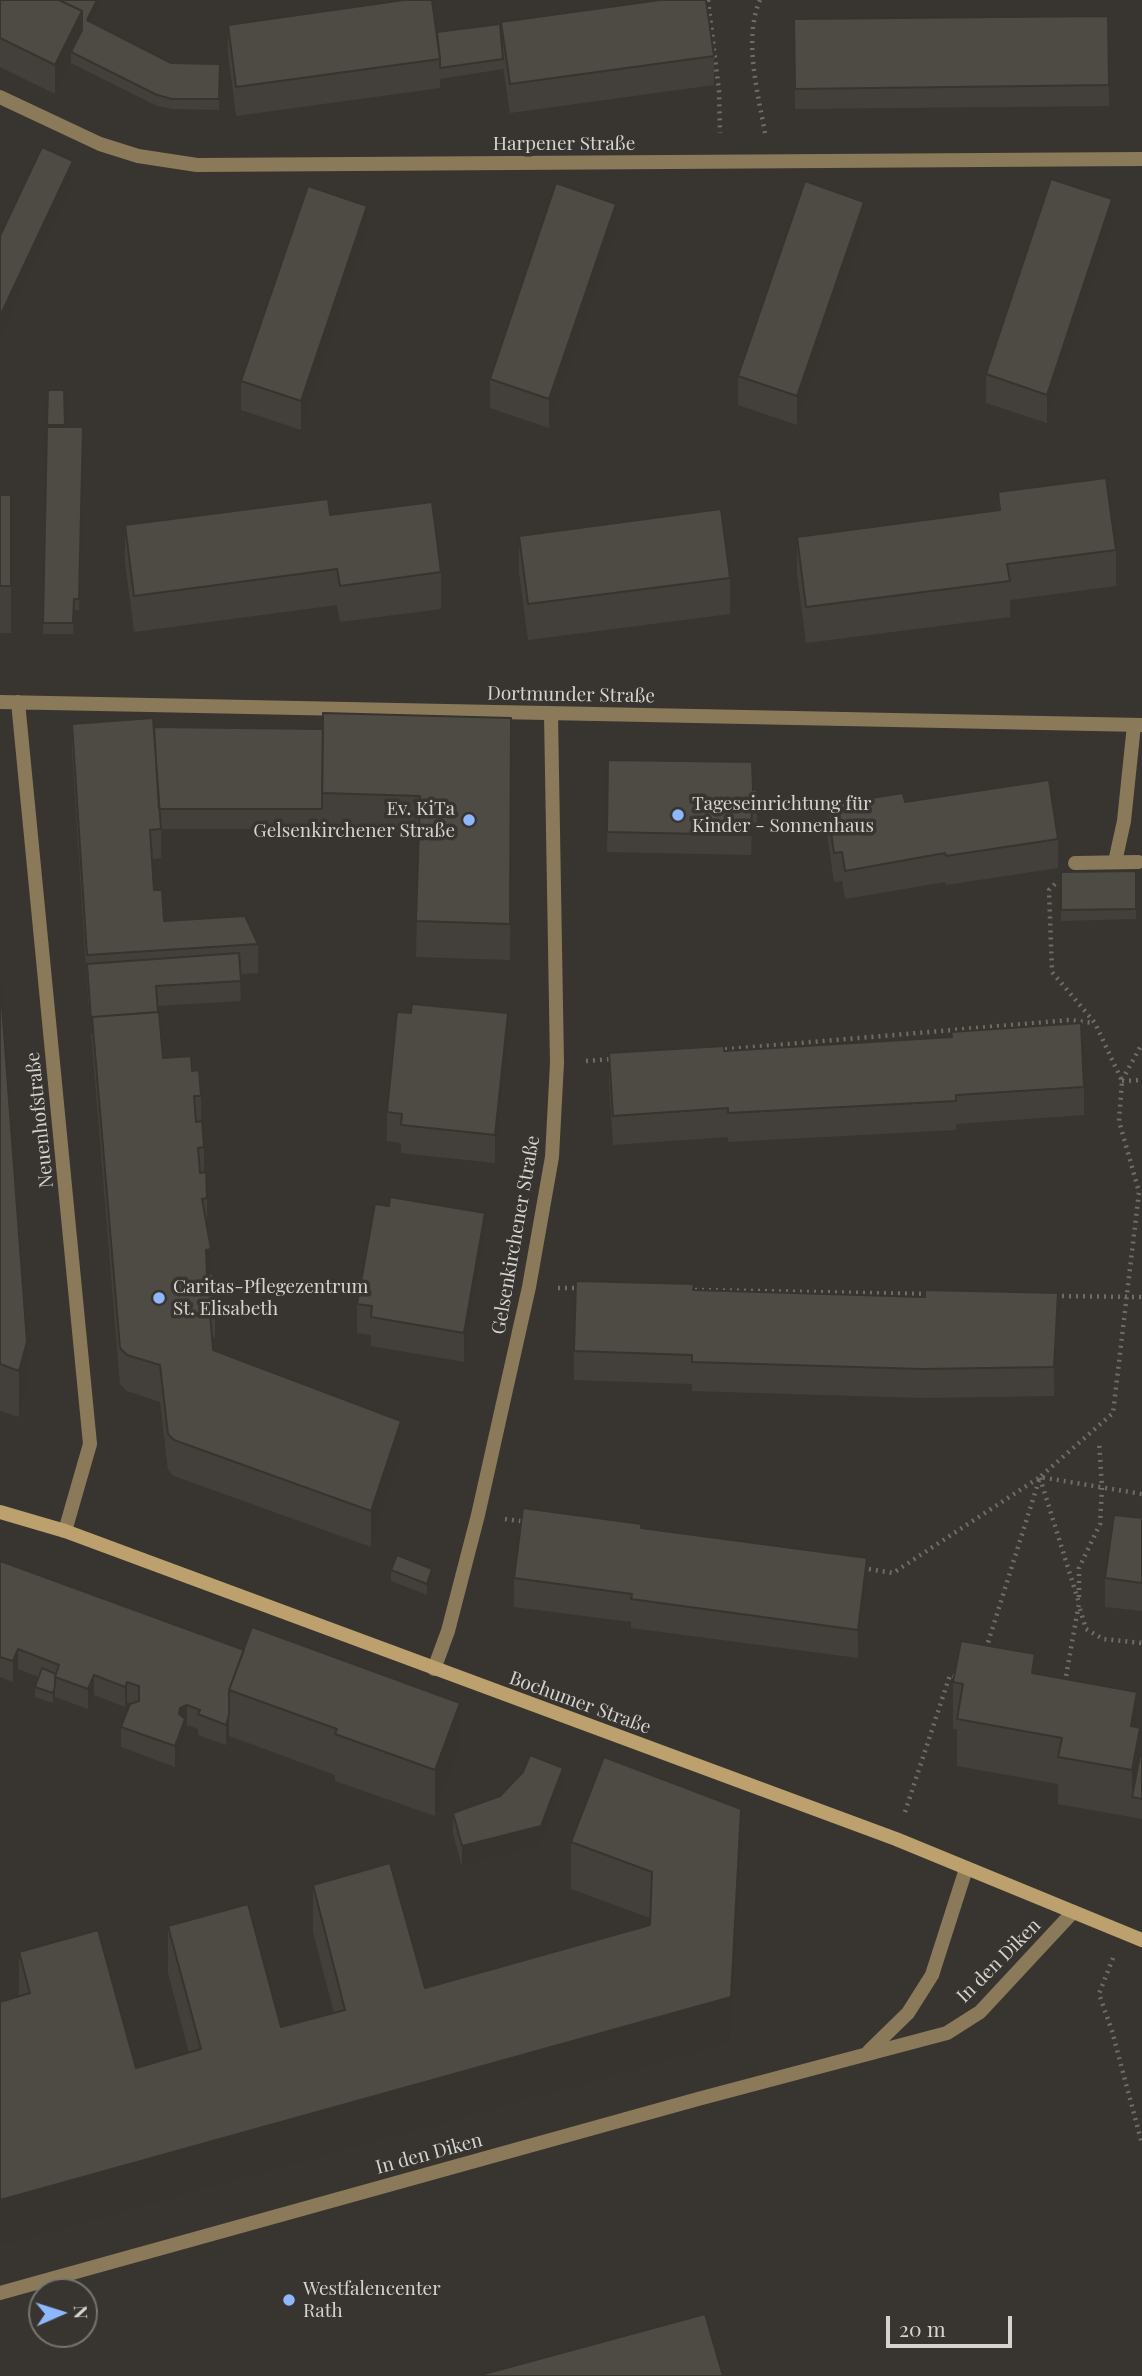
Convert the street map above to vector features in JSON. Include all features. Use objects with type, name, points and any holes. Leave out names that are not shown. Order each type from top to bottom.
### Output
[{"type":"street","name":"Harpener Straße","points":[[0,97],[100,144],[138,156],[197,165],[1142,159]]},
{"type":"street","name":"Dortmunder Straße","points":[[0,702],[1138,725]]},
{"type":"street","name":"Neuenhofstraße","points":[[18,702],[90,1444],[65,1531]]},
{"type":"street","name":"Gelsenkirchener Straße","points":[[434,1669],[448,1631],[478,1515],[529,1287],[552,1157],[557,1063],[551,714]]},
{"type":"street","points":[[1115,862],[1138,725]]},
{"type":"street","points":[[1075,863],[1138,862]]},
{"type":"street","name":"Bochumer Straße","points":[[0,1512],[65,1531],[897,1839],[1142,1940]]},
{"type":"street","name":"In den Diken","points":[[868,2052],[908,2013],[932,1975],[965,1868]]},
{"type":"street","name":"In den Diken","points":[[0,2293],[868,2052],[947,2033],[980,2012],[1073,1912]]},
{"type":"path","points":[[708,0],[719,91],[720,162]]},
{"type":"path","points":[[760,0],[754,14],[755,74],[769,161]]},
{"type":"path","points":[[1075,863],[1049,890],[1052,971],[1095,1023],[1122,1081]]},
{"type":"path","points":[[710,1051],[1070,1020],[1095,1023]]},
{"type":"path","points":[[852,1567],[893,1573],[1040,1477],[1113,1413],[1129,1297],[1139,1192],[1119,1121],[1122,1081],[1142,1044]]},
{"type":"path","points":[[557,1063],[626,1057]]},
{"type":"path","points":[[1122,1081],[1142,1080]]},
{"type":"path","points":[[529,1287],[585,1288]]},
{"type":"path","points":[[683,1290],[934,1294]]},
{"type":"path","points":[[1045,1296],[1142,1297]]},
{"type":"path","points":[[1063,1693],[1079,1603],[1079,1568],[1100,1524],[1102,1487],[1098,1441]]},
{"type":"path","points":[[1040,1477],[1142,1494]]},
{"type":"path","points":[[1040,1477],[1086,1629],[1103,1639],[1142,1643]]},
{"type":"path","points":[[984,1655],[1040,1477]]},
{"type":"path","points":[[478,1515],[533,1523]]},
{"type":"path","points":[[897,1839],[950,1675],[963,1678]]},
{"type":"path","points":[[1123,1933],[1099,1994],[1142,2144]]},
{"type":"building","points":[[0,0],[59,0],[82,11],[55,65],[0,38]]},
{"type":"building","points":[[59,0],[97,0],[87,20],[171,63],[220,64],[219,99],[172,99],[157,95],[71,52],[82,30],[82,11]]},
{"type":"building","points":[[404,0],[432,0],[440,59],[236,87],[228,25]]},
{"type":"building","points":[[660,0],[706,0],[714,56],[510,84],[501,22]]},
{"type":"building","points":[[1108,16],[1109,85],[795,89],[794,19]]},
{"type":"building","points":[[500,24],[503,59],[440,68],[437,32]]},
{"type":"building","points":[[42,147],[73,161],[0,316],[0,236]]},
{"type":"building","points":[[1051,179],[1112,199],[1047,395],[986,374]]},
{"type":"building","points":[[805,181],[864,202],[797,396],[738,376]]},
{"type":"building","points":[[556,183],[616,204],[549,399],[490,379]]},
{"type":"building","points":[[308,186],[367,206],[301,401],[241,381]]},
{"type":"building","points":[[48,390],[64,390],[65,425],[47,425]]},
{"type":"building","points":[[47,427],[83,427],[79,599],[74,599],[73,623],[43,623]]},
{"type":"building","points":[[1106,478],[1116,550],[1007,564],[1010,581],[806,607],[797,537],[1000,510],[998,492]]},
{"type":"building","points":[[0,495],[11,495],[11,586],[0,586]]},
{"type":"building","points":[[328,499],[330,515],[432,502],[441,572],[340,586],[337,569],[134,596],[125,525]]},
{"type":"building","points":[[721,509],[730,578],[528,604],[519,536]]},
{"type":"building","points":[[323,713],[511,718],[510,924],[416,921],[420,796],[322,793]]},
{"type":"building","points":[[153,718],[161,829],[150,830],[154,890],[162,890],[164,921],[245,916],[258,944],[87,955],[72,724]]},
{"type":"building","points":[[154,727],[323,729],[322,809],[159,809]]},
{"type":"building","points":[[608,760],[752,762],[757,808],[752,808],[751,835],[607,832]]},
{"type":"building","points":[[1049,780],[1058,839],[946,856],[945,853],[845,871],[842,852],[834,853],[827,805],[903,793],[905,802]]},
{"type":"building","points":[[1136,871],[1136,909],[1061,910],[1061,872]]},
{"type":"building","points":[[239,953],[241,981],[156,986],[158,1012],[92,1017],[92,1033],[87,964]]},
{"type":"building","points":[[0,979],[27,1342],[19,1371],[0,1364]]},
{"type":"building","points":[[412,1004],[508,1013],[495,1135],[401,1125],[402,1114],[387,1112],[397,1012],[411,1013]]},
{"type":"building","name":"Caritas-Pflegezentrum St. Elisabeth","points":[[159,1012],[163,1058],[191,1056],[192,1071],[199,1070],[201,1096],[194,1096],[196,1122],[202,1121],[204,1147],[198,1148],[200,1173],[206,1172],[207,1198],[202,1199],[211,1249],[206,1250],[207,1274],[213,1274],[215,1300],[209,1301],[213,1350],[401,1421],[371,1511],[174,1440],[168,1434],[160,1365],[127,1355],[120,1348],[92,1017]]},
{"type":"building","points":[[1081,1023],[1084,1087],[956,1095],[956,1101],[728,1113],[728,1108],[613,1116],[609,1053],[724,1046],[724,1051],[952,1037],[951,1032]]},
{"type":"building","points":[[390,1197],[485,1213],[464,1333],[371,1317],[372,1306],[357,1304],[375,1204],[389,1206]]},
{"type":"building","points":[[576,1281],[694,1284],[693,1290],[925,1297],[925,1290],[1058,1293],[1054,1367],[922,1369],[692,1362],[692,1355],[574,1351]]},
{"type":"building","points":[[523,1508],[641,1524],[641,1528],[867,1558],[858,1630],[631,1599],[632,1594],[514,1578]]},
{"type":"building","points":[[1114,1515],[1142,1518],[1142,1583],[1105,1578]]},
{"type":"building","points":[[397,1555],[432,1569],[427,1584],[391,1570]]},
{"type":"building","points":[[0,1561],[244,1650],[229,1690],[229,1715],[226,1725],[198,1714],[200,1710],[187,1705],[180,1708],[179,1714],[185,1719],[175,1746],[121,1727],[130,1704],[139,1701],[139,1686],[127,1682],[125,1687],[94,1675],[88,1689],[55,1677],[59,1665],[18,1649],[13,1661],[0,1657]]},
{"type":"building","points":[[252,1627],[460,1703],[435,1770],[335,1734],[337,1729],[229,1690]]},
{"type":"building","points":[[961,1641],[1035,1654],[1032,1673],[1137,1692],[1131,1726],[1140,1728],[1132,1770],[1058,1757],[1062,1738],[957,1719],[963,1684],[953,1682]]},
{"type":"building","points":[[42,1668],[56,1674],[53,1693],[35,1687]]},
{"type":"building","points":[[530,1755],[563,1768],[541,1826],[462,1846],[453,1813],[500,1796],[523,1772]]},
{"type":"building","points":[[1140,1755],[1142,1756],[1142,1799],[1132,1797]]},
{"type":"building","points":[[604,1757],[741,1809],[731,1997],[0,2200],[0,2002],[30,1993],[19,1952],[98,1930],[136,2068],[201,2049],[168,1926],[248,1904],[281,2027],[345,2010],[313,1885],[390,1863],[425,1988],[650,1925],[652,1872],[571,1842]]},
{"type":"building","points":[[705,2314],[723,2376],[477,2376]]},
{"type":"place","name":"Tageseinrichtung für Kinder - Sonnenhaus","points":[[678,815]]},
{"type":"place","name":"Ev. KiTa Gelsenkirchener Straße","points":[[469,820]]},
{"type":"place","name":"Caritas-Pflegezentrum St. Elisabeth","points":[[159,1298]]},
{"type":"place","name":"Westfalencenter Rath","points":[[289,2300]]}]
